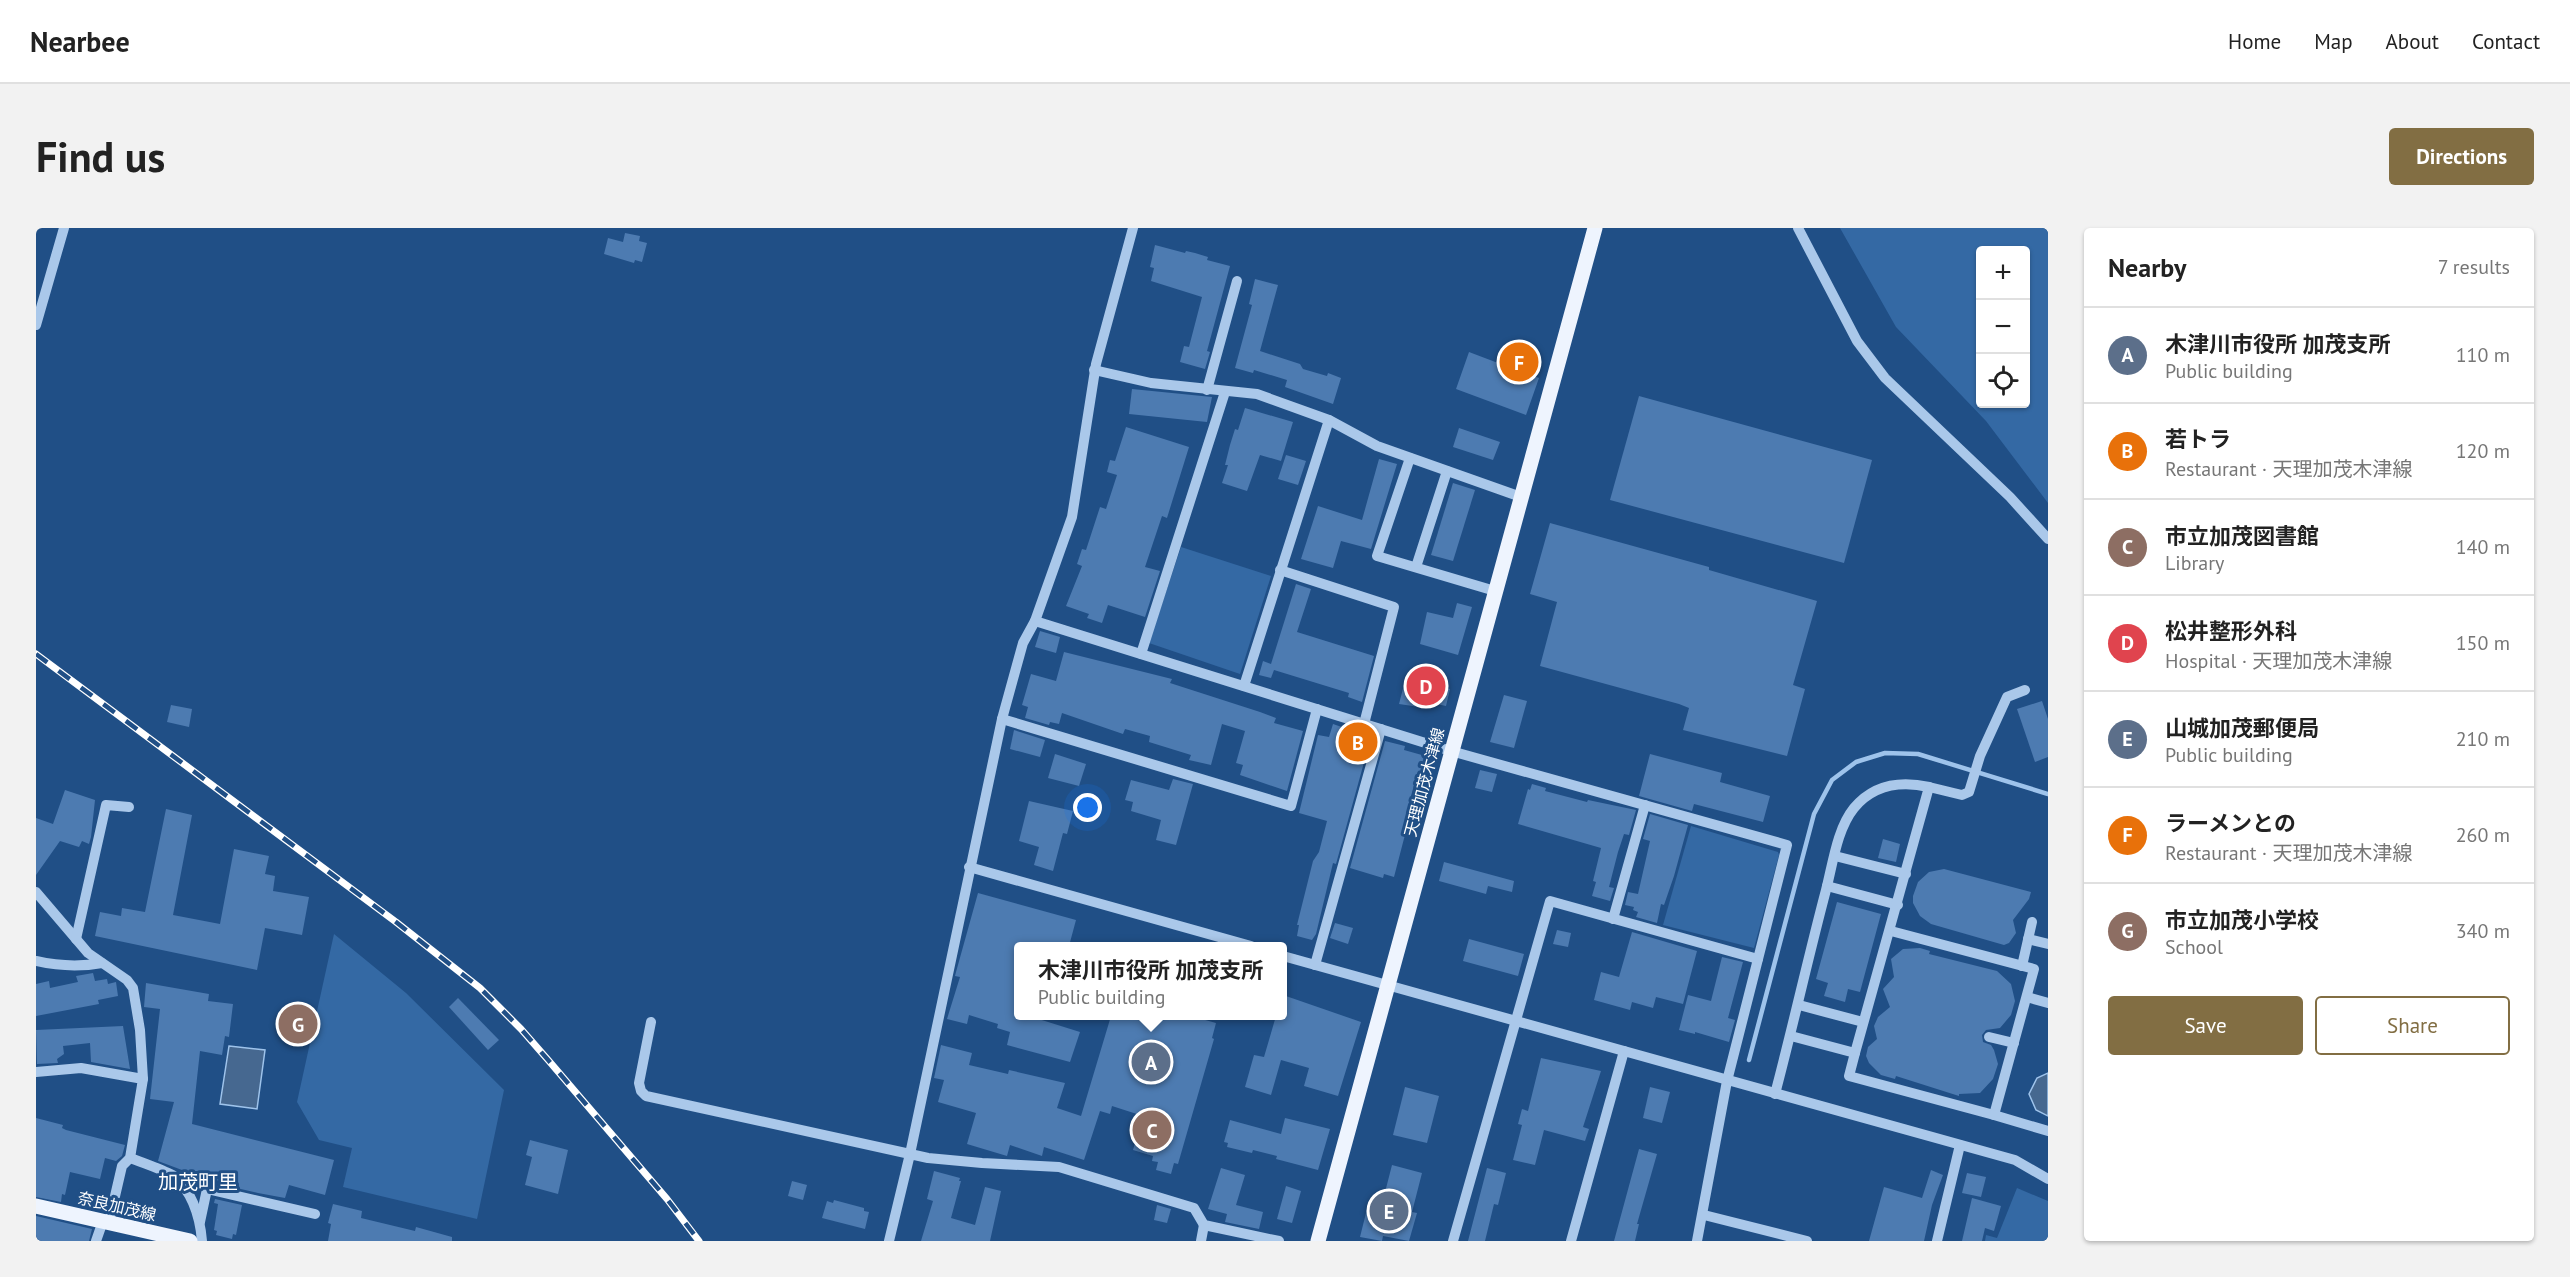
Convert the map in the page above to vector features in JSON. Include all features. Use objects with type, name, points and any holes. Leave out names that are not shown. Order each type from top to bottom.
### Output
[{"type":"main road","name":"天理加茂木津線","points":[[1318,1241],[1595,228]]},
{"type":"main road","name":"奈良加茂線","points":[[36,1206],[190,1241]]},
{"type":"street","points":[[36,325],[64,228]]},
{"type":"street","points":[[889,1241],[910,1154],[1002,718],[1023,643],[1035,621],[1072,517],[1094,370],[1133,228]]},
{"type":"street","points":[[1798,228],[1857,341],[1885,378],[2010,497],[2048,538]]},
{"type":"street","points":[[1208,390],[1237,281]]},
{"type":"street","points":[[1094,370],[1151,383],[1257,394],[1329,420],[1377,446],[1521,497]]},
{"type":"street","points":[[1141,654],[1225,392]]},
{"type":"street","points":[[1244,686],[1329,420]]},
{"type":"street","points":[[1410,458],[1377,556],[1495,591]]},
{"type":"street","points":[[1416,567],[1447,471]]},
{"type":"street","points":[[1280,570],[1394,607],[1364,724]]},
{"type":"street","points":[[1035,621],[1451,751],[1787,845],[1727,1081],[1704,1215],[1697,1241]]},
{"type":"street","points":[[1775,1094],[1827,886],[1848,817],[1864,798],[1895,784],[1929,787],[1962,795],[1969,792],[1980,756],[2007,697],[2025,690]]},
{"type":"street","points":[[1002,718],[1291,806],[1317,709]]},
{"type":"street","points":[[1315,964],[1381,729]]},
{"type":"street","points":[[1929,787],[1850,1076],[2048,1131]]},
{"type":"street","points":[[76,939],[106,805],[129,807]]},
{"type":"street","points":[[1613,919],[1645,806]]},
{"type":"street","points":[[1835,856],[1906,874]]},
{"type":"street","points":[[969,867],[1237,942]]},
{"type":"street","points":[[1827,886],[1898,905]]},
{"type":"street","points":[[36,892],[88,953],[127,980],[133,988],[140,1030],[143,1079],[130,1158],[122,1166],[106,1221],[96,1241]]},
{"type":"street","points":[[1453,1241],[1550,901],[1758,959]]},
{"type":"street","points":[[2022,966],[2032,922]]},
{"type":"street","points":[[1891,931],[2034,969],[1994,1115]]},
{"type":"street","points":[[2028,939],[2048,944]]},
{"type":"street","points":[[1287,957],[2015,1160],[2048,1179]]},
{"type":"street","points":[[36,961],[86,966],[102,963]]},
{"type":"street","points":[[2027,997],[2048,1003]]},
{"type":"street","points":[[1799,1005],[1863,1022]]},
{"type":"street","points":[[651,1022],[639,1083],[641,1091],[646,1096],[928,1158],[1059,1167],[1082,1173],[1194,1208],[1204,1225],[1201,1241]]},
{"type":"street","points":[[1791,1036],[1855,1053]]},
{"type":"street","points":[[1989,1037],[2014,1043]]},
{"type":"street","points":[[1571,1241],[1623,1051]]},
{"type":"street","points":[[36,1072],[81,1068],[143,1079]]},
{"type":"street","points":[[1937,1241],[1960,1145]]},
{"type":"street","points":[[130,1158],[173,1174],[188,1193],[200,1222],[202,1241]]},
{"type":"street","points":[[200,1222],[207,1189],[315,1214]]},
{"type":"street","points":[[1704,1215],[1807,1241]]},
{"type":"street","points":[[1204,1225],[1279,1241]]},
{"type":"shaded area","points":[[1840,228],[2048,228],[2048,503],[1986,421],[1896,327]]},
{"type":"shaded area","points":[[1181,547],[1271,576],[1240,674],[1149,643]]},
{"type":"shaded area","points":[[1691,826],[1778,852],[1754,948],[1663,925]]},
{"type":"shaded area","points":[[334,934],[406,993],[504,1090],[477,1219],[343,1187],[352,1148],[319,1140],[297,1102]]},
{"type":"shaded area","points":[[229,1046],[265,1050],[257,1109],[220,1104]]},
{"type":"shaded area","points":[[2048,1073],[2048,1116],[2036,1110],[2029,1094],[2037,1078]]},
{"type":"shaded area","points":[[2017,1188],[2048,1201],[2048,1241],[1985,1241],[1986,1235],[1997,1238]]},
{"type":"building","points":[[625,233],[640,236],[639,241],[647,243],[642,262],[635,260],[634,263],[604,254],[608,238],[623,242]]},
{"type":"building","points":[[1155,245],[1185,253],[1186,251],[1195,253],[1208,257],[1207,260],[1230,266],[1207,351],[1210,352],[1205,369],[1180,362],[1184,346],[1189,347],[1202,297],[1151,281],[1154,268],[1150,267]]},
{"type":"building","points":[[1255,279],[1278,285],[1260,351],[1300,364],[1303,369],[1327,376],[1328,373],[1341,378],[1333,404],[1285,387],[1287,380],[1254,370],[1253,373],[1235,368],[1252,305],[1249,304]]},
{"type":"building","points":[[1505,346],[1533,357],[1526,373],[1539,378],[1526,415],[1456,389],[1469,352],[1498,363]]},
{"type":"building","points":[[1132,389],[1212,397],[1207,422],[1129,414]]},
{"type":"building","points":[[1639,396],[1872,460],[1844,563],[1610,500]]},
{"type":"building","points":[[1245,408],[1293,422],[1281,461],[1260,455],[1247,491],[1222,483],[1228,465],[1225,465],[1230,445]]},
{"type":"building","points":[[1126,427],[1189,447],[1167,518],[1162,516],[1145,567],[1160,571],[1145,617],[1108,605],[1102,623],[1087,618],[1089,614],[1066,606],[1082,566],[1077,564],[1082,549],[1086,550],[1100,507],[1106,509],[1117,475],[1107,472],[1110,460],[1115,461]]},
{"type":"building","points":[[1459,428],[1500,442],[1493,460],[1453,447]]},
{"type":"building","points":[[1286,455],[1306,461],[1298,485],[1278,479]]},
{"type":"building","points":[[1379,459],[1397,464],[1371,549],[1341,541],[1333,568],[1301,559],[1318,506],[1362,520]]},
{"type":"building","points":[[1453,483],[1475,490],[1453,561],[1431,555]]},
{"type":"building","points":[[1550,523],[1709,567],[1709,570],[1817,601],[1793,685],[1805,689],[1787,756],[1683,730],[1689,708],[1679,704],[1540,666],[1557,602],[1530,594]]},
{"type":"building","points":[[1296,584],[1311,589],[1297,632],[1374,656],[1362,702],[1348,697],[1349,693],[1274,670],[1271,678],[1259,675],[1263,661],[1271,664]]},
{"type":"building","points":[[1457,603],[1472,607],[1458,655],[1420,644],[1427,612],[1453,618]]},
{"type":"building","points":[[1040,631],[1060,637],[1056,653],[1035,647]]},
{"type":"building","points":[[1064,652],[1172,679],[1170,683],[1260,712],[1276,718],[1274,723],[1303,731],[1287,791],[1240,775],[1243,765],[1236,763],[1245,731],[1222,724],[1211,765],[1189,760],[1191,755],[1149,742],[1150,736],[1125,729],[1123,734],[1062,713],[1059,724],[1050,722],[1049,725],[1025,718],[1028,707],[1022,705],[1031,674],[1056,681]]},
{"type":"building","points":[[1406,677],[1450,689],[1446,706],[1427,702],[1426,708],[1399,704]]},
{"type":"building","points":[[1504,695],[1527,701],[1514,748],[1490,742]]},
{"type":"building","points":[[2042,701],[2048,719],[2048,757],[2035,762],[2017,709]]},
{"type":"building","points":[[171,705],[192,709],[189,727],[167,722]]},
{"type":"building","points":[[1333,724],[1371,737],[1336,864],[1333,863],[1316,934],[1312,940],[1297,936],[1299,925],[1297,925],[1313,861],[1319,852],[1327,821],[1299,813],[1318,735],[1329,737]]},
{"type":"building","points":[[1014,730],[1045,740],[1040,757],[1010,749]]},
{"type":"building","points":[[1385,741],[1405,746],[1404,750],[1429,757],[1423,777],[1417,775],[1409,803],[1413,804],[1394,877],[1384,874],[1383,878],[1350,868]]},
{"type":"building","points":[[1055,754],[1086,764],[1079,786],[1048,778]]},
{"type":"building","points":[[1650,754],[1722,773],[1720,782],[1770,796],[1763,822],[1694,804],[1692,811],[1639,796]]},
{"type":"building","points":[[1480,770],[1497,774],[1492,792],[1475,788]]},
{"type":"building","points":[[1173,779],[1193,784],[1176,845],[1156,840],[1161,820],[1131,811],[1133,802],[1125,800],[1131,780],[1169,790]]},
{"type":"building","points":[[1532,784],[1546,788],[1545,791],[1587,802],[1588,800],[1636,810],[1629,835],[1624,834],[1618,852],[1609,887],[1614,888],[1610,901],[1592,896],[1601,848],[1518,824],[1528,789],[1530,790]]},
{"type":"building","points":[[65,790],[95,800],[89,844],[82,841],[79,847],[60,841],[36,875],[36,818],[53,824]]},
{"type":"building","points":[[1029,801],[1073,811],[1067,834],[1063,833],[1053,871],[1034,865],[1039,847],[1019,841]]},
{"type":"building","points":[[166,809],[192,815],[173,915],[220,924],[234,849],[269,856],[265,874],[275,876],[273,891],[309,897],[302,935],[265,928],[257,970],[95,936],[100,912],[121,916],[122,908],[145,912]]},
{"type":"building","points":[[1650,814],[1688,825],[1674,876],[1664,905],[1661,904],[1657,923],[1636,917],[1638,912],[1633,910],[1634,907],[1625,905],[1628,892],[1638,894],[1650,841],[1643,839]]},
{"type":"building","points":[[1883,839],[1900,844],[1896,862],[1878,858]]},
{"type":"building","points":[[1444,862],[1514,881],[1512,892],[1488,886],[1486,894],[1439,881]]},
{"type":"building","points":[[1944,869],[2031,892],[2029,899],[2013,920],[2016,933],[2009,943],[2004,945],[1931,924],[1920,916],[1913,903],[1918,882],[1929,872]]},
{"type":"building","points":[[978,893],[1076,920],[1070,942],[1014,942],[1014,1020],[1042,1020],[1080,1032],[1070,1062],[1007,1045],[1010,1032],[997,1028],[998,1024],[969,1015],[967,1024],[947,1019],[960,977],[955,976]]},
{"type":"building","points":[[1837,902],[1881,914],[1860,992],[1848,989],[1845,1002],[1824,996],[1828,983],[1816,979]]},
{"type":"building","points":[[1335,923],[1353,928],[1348,944],[1330,938]]},
{"type":"building","points":[[1557,930],[1571,933],[1568,947],[1553,944]]},
{"type":"building","points":[[1632,932],[1697,951],[1683,1004],[1656,997],[1653,1008],[1632,1002],[1630,1010],[1594,1000],[1601,972],[1619,977]]},
{"type":"building","points":[[1469,939],[1524,954],[1518,976],[1463,961]]},
{"type":"building","points":[[1920,948],[1930,951],[1929,954],[1997,971],[2011,984],[2015,1001],[2011,1015],[2000,1028],[1986,1030],[1982,1035],[1983,1042],[1991,1045],[1994,1050],[1998,1064],[1993,1079],[1980,1093],[1959,1094],[1959,1096],[1896,1076],[1895,1079],[1881,1075],[1869,1063],[1866,1056],[1868,1047],[1877,1039],[1874,1026],[1878,1017],[1890,1007],[1883,989],[1894,977],[1891,959],[1903,949]]},
{"type":"building","points":[[1722,957],[1743,962],[1728,1018],[1735,1020],[1729,1042],[1679,1030],[1688,995],[1711,1001]]},
{"type":"building","points":[[93,973],[95,981],[107,979],[108,984],[116,982],[118,996],[98,1000],[99,1004],[36,1016],[36,984],[49,981],[50,988],[78,982],[76,976]]},
{"type":"building","points":[[146,983],[209,994],[208,1001],[233,1004],[229,1037],[225,1036],[222,1055],[200,1051],[192,1124],[334,1160],[325,1195],[289,1185],[285,1198],[258,1193],[219,1184],[219,1181],[195,1174],[194,1177],[183,1174],[182,1170],[158,1161],[174,1102],[150,1099],[160,1009],[144,1007]]},
{"type":"building","points":[[1287,996],[1361,1022],[1338,1096],[1304,1086],[1309,1068],[1281,1060],[1271,1095],[1245,1087],[1254,1055],[1264,1057],[1275,1020],[1287,1020]]},
{"type":"building","points":[[458,998],[499,1040],[488,1050],[449,1007]]},
{"type":"building","points":[[1110,1020],[1205,1020],[1216,1023],[1212,1038],[1214,1039],[1178,1164],[1174,1163],[1171,1174],[1156,1170],[1158,1162],[1152,1161],[1153,1156],[1133,1150],[1143,1116],[1112,1106],[1110,1114],[1100,1111],[1084,1160],[1044,1147],[1042,1156],[1010,1145],[1007,1156],[967,1144],[976,1113],[938,1102],[944,1080],[934,1078],[941,1045],[972,1053],[969,1065],[1008,1074],[1009,1070],[1065,1083],[1057,1108],[1081,1116]]},
{"type":"building","points":[[123,1026],[130,1069],[91,1062],[90,1043],[63,1046],[64,1054],[57,1059],[58,1063],[37,1064],[36,1030]]},
{"type":"building","points":[[1541,1058],[1601,1071],[1583,1127],[1589,1129],[1585,1141],[1544,1130],[1535,1165],[1513,1160],[1522,1125],[1518,1124],[1522,1109],[1528,1111]]},
{"type":"building","points":[[1405,1087],[1439,1096],[1427,1143],[1393,1135]]},
{"type":"building","points":[[1650,1087],[1670,1092],[1662,1123],[1643,1118]]},
{"type":"building","points":[[36,1118],[63,1125],[62,1128],[66,1130],[125,1145],[122,1156],[116,1161],[105,1158],[100,1179],[70,1172],[65,1195],[62,1194],[61,1202],[36,1197]]},
{"type":"building","points":[[1285,1118],[1330,1129],[1318,1170],[1276,1159],[1277,1156],[1227,1147],[1228,1143],[1224,1142],[1230,1120],[1281,1134]]},
{"type":"building","points":[[530,1140],[568,1150],[558,1194],[525,1185],[532,1157],[526,1155]]},
{"type":"building","points":[[1639,1149],[1657,1154],[1637,1224],[1639,1224],[1635,1241],[1614,1241]]},
{"type":"building","points":[[1392,1165],[1422,1173],[1412,1212],[1417,1213],[1409,1241],[1383,1236],[1382,1241],[1360,1237],[1369,1201],[1382,1204]]},
{"type":"building","points":[[1221,1168],[1245,1175],[1236,1205],[1263,1212],[1259,1229],[1225,1222],[1227,1214],[1208,1209]]},
{"type":"building","points":[[1487,1168],[1506,1173],[1498,1205],[1494,1204],[1485,1241],[1468,1241]]},
{"type":"building","points":[[1931,1170],[1943,1175],[1932,1205],[1924,1241],[1869,1241],[1884,1187],[1922,1198]]},
{"type":"building","points":[[934,1171],[960,1178],[951,1218],[975,1225],[985,1187],[1001,1191],[990,1241],[921,1241],[933,1201],[927,1199]]},
{"type":"building","points":[[1967,1173],[1986,1177],[1981,1197],[1962,1193]]},
{"type":"building","points":[[792,1181],[807,1185],[803,1200],[788,1196]]},
{"type":"building","points":[[1286,1186],[1301,1191],[1292,1223],[1277,1219]]},
{"type":"building","points":[[1972,1198],[2001,1206],[1994,1231],[1985,1228],[1982,1241],[1962,1241]]},
{"type":"building","points":[[215,1199],[242,1205],[236,1235],[233,1234],[232,1239],[216,1235],[217,1231],[214,1230],[218,1204],[214,1203]]},
{"type":"building","points":[[834,1200],[864,1208],[864,1211],[869,1212],[865,1229],[822,1218],[827,1201],[833,1203]]},
{"type":"building","points":[[333,1204],[362,1211],[361,1218],[415,1231],[416,1227],[452,1237],[452,1241],[328,1241],[331,1224],[328,1223]]},
{"type":"building","points":[[1157,1205],[1171,1209],[1167,1223],[1154,1220]]},
{"type":"building","points":[[36,1216],[92,1229],[89,1241],[36,1241]]},
{"type":"waterway","points":[[1749,1060],[1814,814],[1832,780],[1856,762],[1885,753],[1918,754],[2048,794]]},
{"type":"railway","points":[[36,654],[396,922],[480,988],[549,1061],[667,1199],[699,1241]]},
{"type":"place","name":"ラーメンとの","points":[[1519,362]]},
{"type":"place","name":"松井整形外科","points":[[1426,686]]},
{"type":"place","name":"若トラ","points":[[1358,742]]},
{"type":"place","name":"市立加茂小学校","points":[[298,1024]]},
{"type":"place","name":"木津川市役所 加茂支所","points":[[1151,1062]]},
{"type":"place","name":"市立加茂図書館","points":[[1152,1130]]},
{"type":"place","name":"山城加茂郵便局","points":[[1389,1211]]},
{"type":"district","name":"加茂町里","points":[[198,1182]]}]
